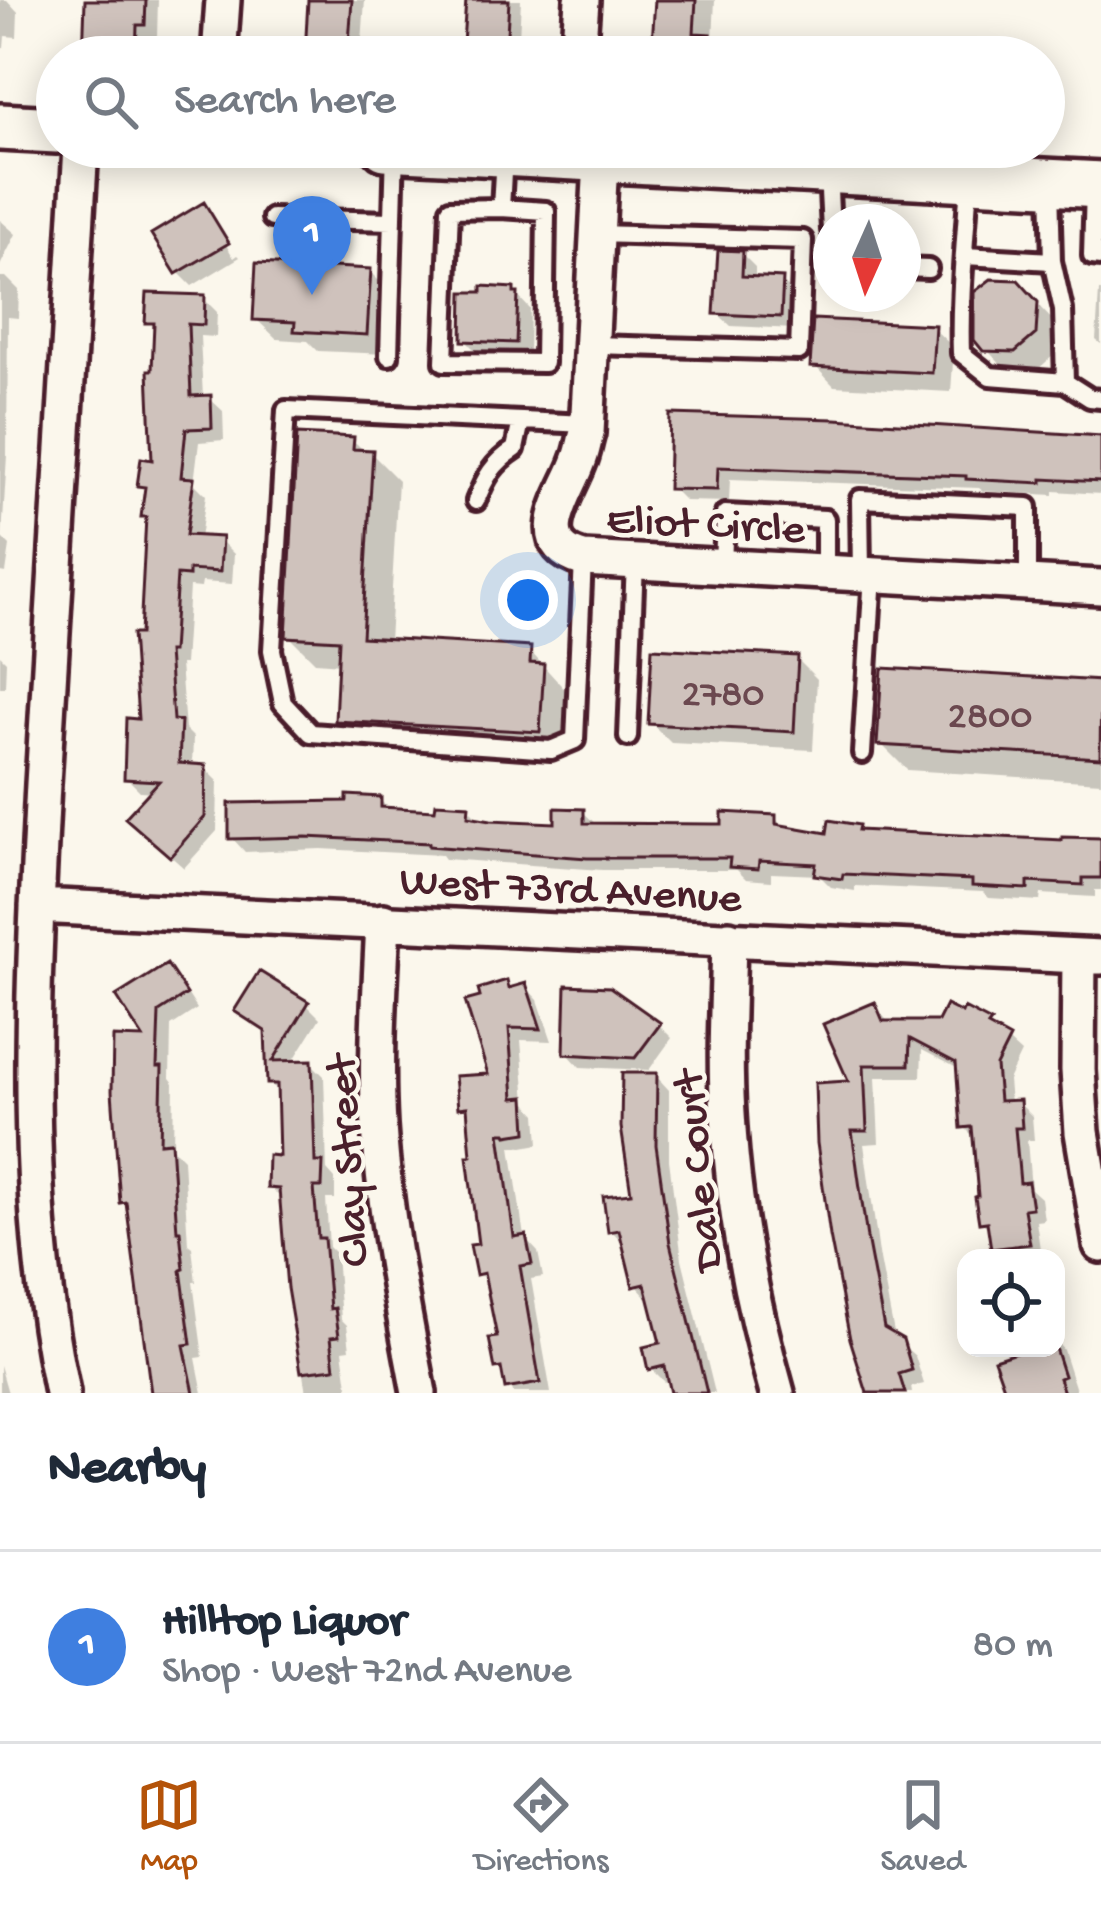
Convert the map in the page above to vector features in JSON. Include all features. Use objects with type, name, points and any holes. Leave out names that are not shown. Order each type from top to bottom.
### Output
[{"type":"main road","points":[[0,127],[36,129]]},
{"type":"main road","points":[[782,168],[1082,184]]},
{"type":"street","points":[[220,36],[223,0]]},
{"type":"street","points":[[579,36],[582,0]]},
{"type":"street","points":[[62,1393],[42,1262],[32,1096],[37,907],[80,168]]},
{"type":"street","name":"Eliot Circle","points":[[584,168],[597,234],[593,345],[579,463],[555,521],[562,550],[583,559],[1101,587]]},
{"type":"street","name":"West 73rd Avenue","points":[[37,907],[1090,957]]},
{"type":"street","name":"Clay Street","points":[[383,921],[379,1122],[398,1282],[419,1393]]},
{"type":"street","name":"Dale Court","points":[[729,938],[728,1116],[742,1243],[777,1393]]},
{"type":"street","points":[[1090,957],[1078,1070],[1082,1132],[1101,1245]]},
{"type":"lane","points":[[388,356],[394,168]]},
{"type":"lane","points":[[501,208],[503,168]]},
{"type":"lane","points":[[828,171],[830,204]]},
{"type":"lane","points":[[969,178],[959,308],[962,353],[989,376],[1065,382],[1090,398],[1101,399]]},
{"type":"lane","points":[[1082,184],[1092,256],[1101,256]]},
{"type":"lane","points":[[1065,382],[1064,310],[1052,261],[1082,184]]},
{"type":"lane","points":[[501,208],[546,211],[544,363],[444,362],[450,209],[501,208]]},
{"type":"lane","points":[[272,218],[393,221]]},
{"type":"lane","points":[[593,345],[799,351],[802,240],[597,234]]},
{"type":"lane","points":[[965,256],[1052,261]]},
{"type":"lane","points":[[921,269],[928,269]]},
{"type":"lane","points":[[583,559],[575,740],[551,750],[311,733],[283,703],[272,650],[286,410],[587,424]]},
{"type":"lane","points":[[476,501],[486,476],[515,449],[521,421]]},
{"type":"lane","points":[[862,753],[867,574],[860,499],[1028,507],[1028,584]]},
{"type":"lane","points":[[723,566],[725,514],[825,519],[825,572]]},
{"type":"lane","points":[[628,736],[635,561]]},
{"type":"building","points":[[85,0],[146,0],[145,25],[137,25],[137,36],[84,36]]},
{"type":"building","points":[[308,0],[352,0],[349,36],[306,36]]},
{"type":"building","points":[[466,0],[509,0],[507,36],[463,36]]},
{"type":"building","points":[[655,0],[696,0],[694,33],[711,34],[711,36],[652,36]]},
{"type":"building","points":[[204,202],[229,243],[176,274],[151,234]]},
{"type":"building","points":[[718,250],[743,251],[742,276],[783,278],[781,317],[714,314]]},
{"type":"building","points":[[256,263],[371,269],[367,335],[294,331],[295,322],[253,320]]},
{"type":"building","points":[[991,279],[1018,280],[1038,302],[1036,334],[1015,352],[983,351],[974,340],[974,292]]},
{"type":"building","points":[[482,286],[514,288],[518,293],[516,343],[462,341],[463,292],[482,292]]},
{"type":"building","points":[[147,293],[205,295],[204,325],[188,324],[191,396],[211,395],[212,428],[186,429],[181,477],[194,478],[186,535],[222,537],[220,572],[189,570],[189,576],[177,575],[172,652],[168,652],[173,720],[181,721],[179,763],[206,765],[205,817],[170,857],[125,818],[159,781],[124,779],[126,718],[138,719],[132,634],[140,634],[146,517],[141,517],[145,487],[137,486],[141,458],[152,460],[148,370],[152,370],[154,323],[145,323]]},
{"type":"building","points":[[813,319],[935,325],[932,373],[810,367]]},
{"type":"building","points":[[670,414],[1101,436],[1101,482],[718,467],[717,490],[668,489]]},
{"type":"building","points":[[297,434],[354,437],[353,449],[373,450],[362,637],[531,647],[530,663],[544,664],[540,732],[335,721],[339,640],[286,637]]},
{"type":"building","points":[[652,648],[798,656],[794,732],[648,724]]},
{"type":"building","points":[[882,668],[1101,681],[1100,758],[877,745]]},
{"type":"building","points":[[347,795],[381,797],[381,807],[435,810],[436,803],[469,805],[468,816],[491,820],[555,823],[555,808],[584,809],[584,823],[722,824],[722,812],[776,815],[776,824],[827,833],[829,820],[859,825],[858,830],[1101,838],[1101,878],[1083,878],[1083,885],[1028,882],[1028,889],[972,886],[972,880],[843,874],[842,879],[814,875],[816,864],[759,861],[758,869],[729,867],[730,858],[587,858],[429,843],[229,839],[229,803],[347,801]]},
{"type":"building","points":[[167,964],[187,994],[159,1012],[160,1143],[171,1142],[191,1344],[184,1345],[194,1393],[151,1393],[126,1202],[120,1203],[112,1091],[113,1037],[143,1038],[116,996]]},
{"type":"building","points":[[259,971],[309,1002],[273,1061],[312,1060],[315,1162],[323,1162],[322,1187],[314,1187],[318,1238],[324,1238],[330,1309],[335,1308],[339,1336],[331,1337],[335,1368],[301,1372],[287,1288],[279,1189],[267,1188],[268,1155],[279,1156],[277,1084],[267,1084],[265,1031],[234,1011]]},
{"type":"building","points":[[507,980],[509,988],[526,983],[541,1029],[509,1028],[514,1098],[525,1097],[527,1132],[500,1133],[514,1237],[526,1235],[532,1264],[520,1266],[540,1383],[505,1389],[489,1338],[497,1337],[484,1273],[476,1275],[470,1245],[478,1244],[467,1156],[471,1156],[467,1107],[458,1108],[455,1076],[488,1074],[465,1001],[480,997],[478,989]]},
{"type":"building","points":[[566,985],[610,987],[661,1023],[635,1058],[564,1054]]},
{"type":"building","points":[[875,1002],[883,1021],[938,1021],[946,1005],[962,1013],[964,1008],[1010,1038],[996,1066],[999,1101],[1020,1100],[1022,1128],[1015,1128],[1020,1183],[1028,1182],[1032,1208],[1024,1209],[1030,1244],[991,1249],[987,1222],[979,1223],[972,1127],[961,1128],[956,1063],[910,1039],[909,1065],[864,1065],[867,1131],[852,1131],[884,1328],[903,1339],[912,1370],[899,1374],[905,1393],[867,1393],[850,1339],[817,1143],[815,1083],[848,1081],[823,1024]]},
{"type":"building","points":[[622,1073],[657,1073],[656,1145],[670,1243],[707,1393],[670,1393],[664,1366],[648,1370],[643,1347],[660,1343],[645,1284],[633,1287],[619,1230],[608,1232],[603,1196],[631,1193],[621,1127]]},
{"type":"building","points":[[1058,1357],[1064,1393],[1006,1393],[994,1359]]},
{"type":"place","name":"Hilltop Liquor","points":[[312,295]]}]
